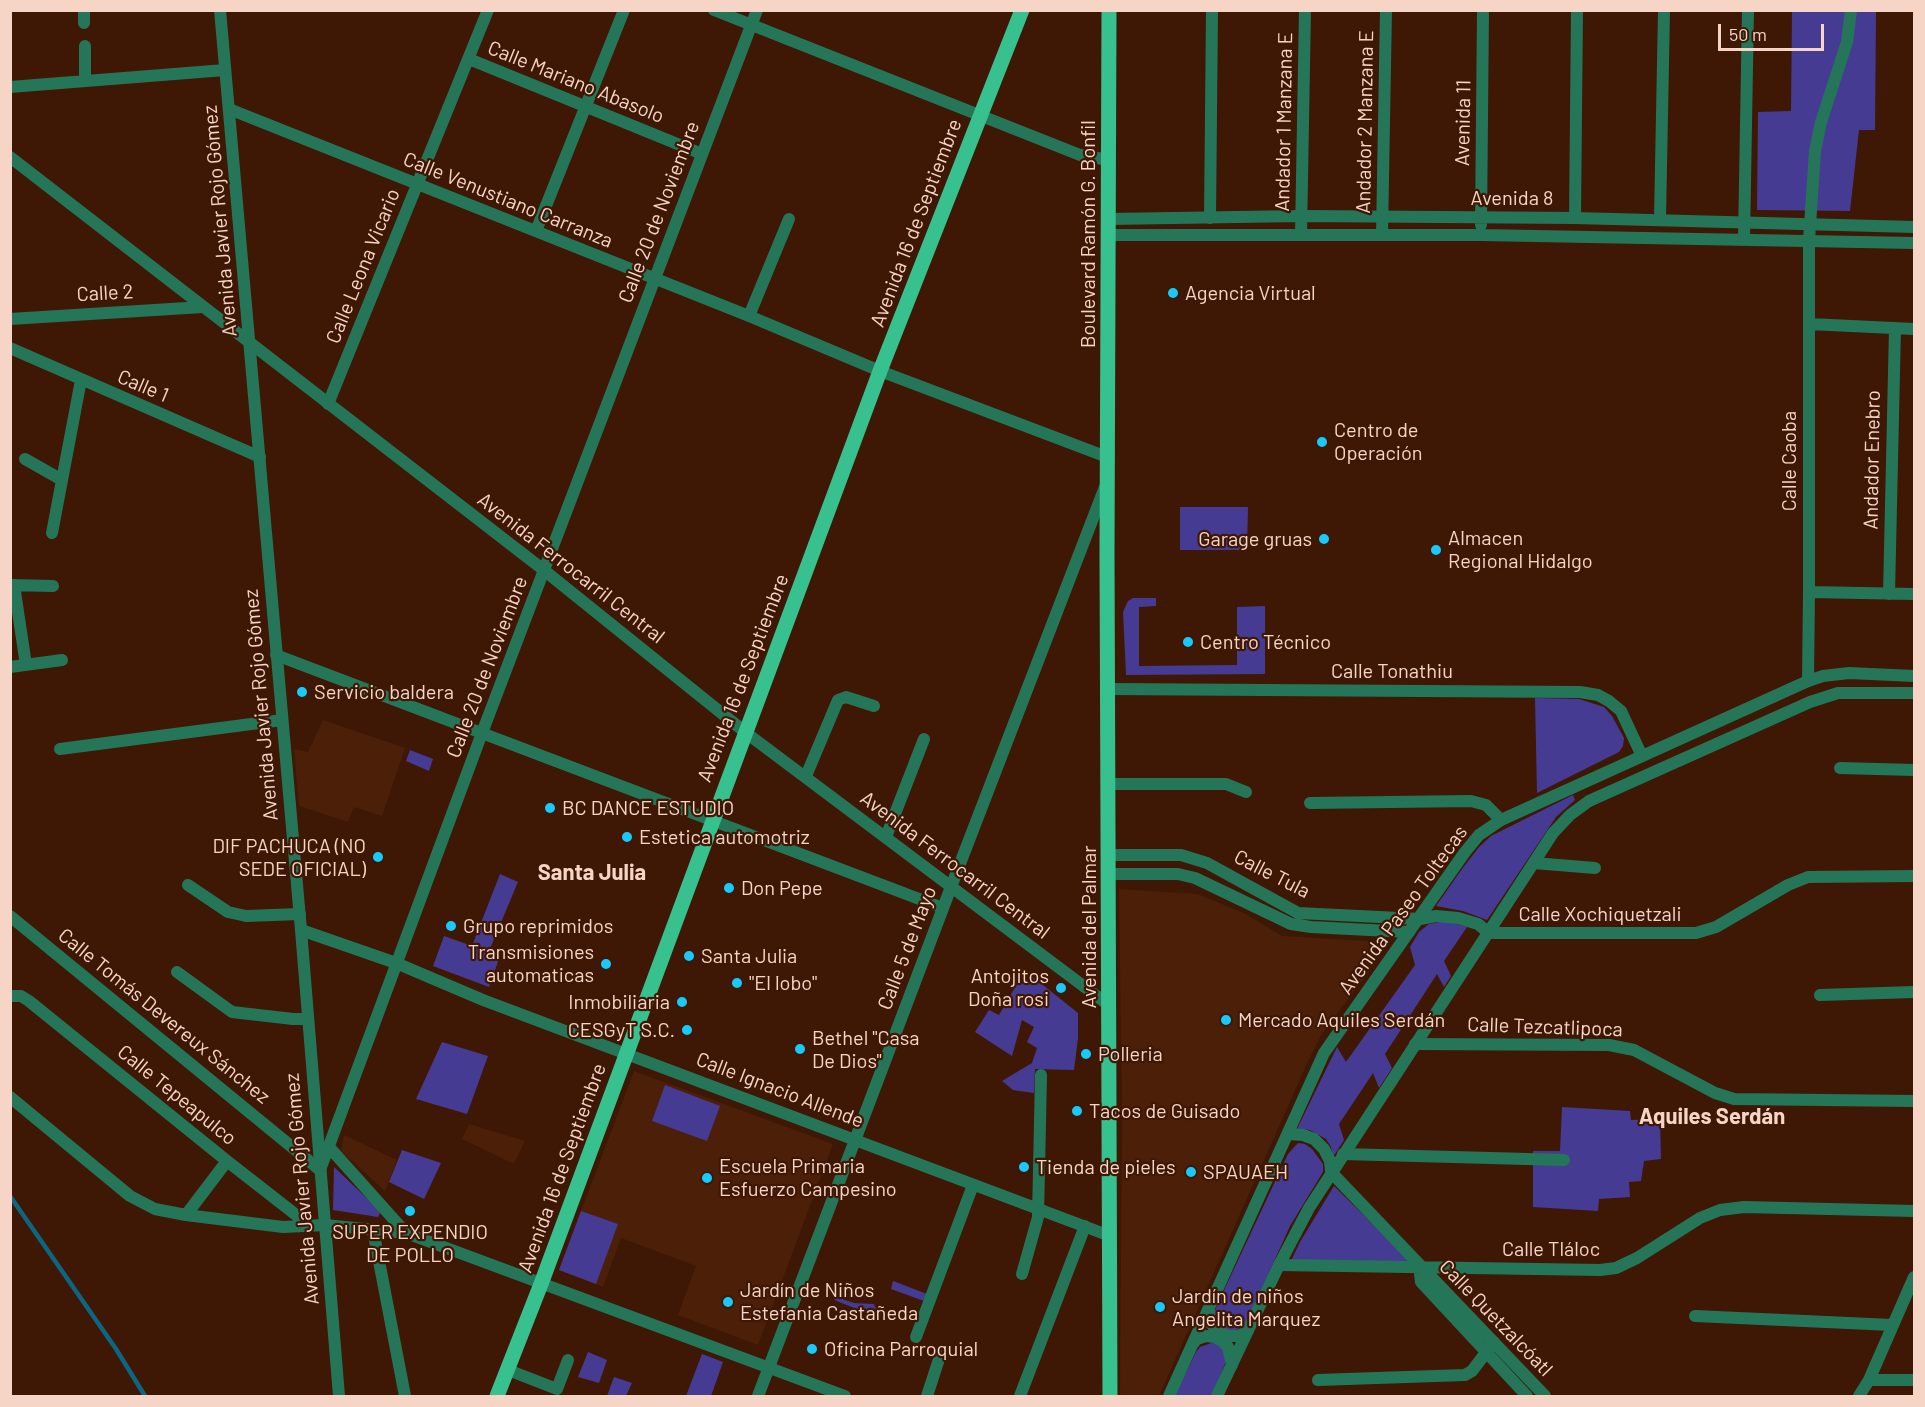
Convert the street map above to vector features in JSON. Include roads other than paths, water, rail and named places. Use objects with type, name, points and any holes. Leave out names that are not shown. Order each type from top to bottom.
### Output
[{"type":"main road","name":"Avenida 16 de Septiembre","points":[[497,1396],[541,1284],[880,371],[1022,10]]},
{"type":"main road","name":"Boulevard Ramón G. Bonfil","points":[[1107,457],[1109,10]]},
{"type":"main road","name":"Avenida del Palmar","points":[[1107,457],[1110,1396]]},
{"type":"street","name":"Avenida Javier Rojo Gómez","points":[[220,10],[302,930],[339,1396]]},
{"type":"street","name":"Calle Leona Vicario","points":[[328,404],[488,10]]},
{"type":"street","points":[[536,231],[624,10]]},
{"type":"street","points":[[714,10],[1080,155],[1109,160]]},
{"type":"street","name":"Calle 20 de Noviembre","points":[[320,1170],[482,733],[757,10]]},
{"type":"street","points":[[1210,218],[1212,10]]},
{"type":"street","name":"Andador 1 Manzana E","points":[[1301,235],[1305,10]]},
{"type":"street","name":"Andador 2 Manzana E","points":[[1382,235],[1386,10]]},
{"type":"street","name":"Avenida 11","points":[[1481,235],[1483,10]]},
{"type":"street","points":[[1575,218],[1577,10]]},
{"type":"street","points":[[1660,219],[1664,10]]},
{"type":"street","points":[[1744,239],[1748,10]]},
{"type":"street","name":"Calle Caoba","points":[[1808,681],[1809,240],[1815,151],[1821,122],[1847,42],[1851,10]]},
{"type":"street","points":[[85,46],[85,81]]},
{"type":"street","name":"Calle Mariano Abasolo","points":[[469,59],[702,154]]},
{"type":"street","points":[[10,87],[225,70]]},
{"type":"street","name":"Calle Venustiano Carranza","points":[[229,109],[749,316],[880,371],[1107,457]]},
{"type":"street","name":"Avenida Ferrocarril Central","points":[[10,157],[250,345],[545,571],[745,732],[1110,1006]]},
{"type":"street","name":"Avenida 8","points":[[1109,219],[1302,216],[1575,218],[1914,227]]},
{"type":"street","points":[[749,316],[789,219]]},
{"type":"street","name":"Avenida 8","points":[[1109,235],[1481,235],[1914,243]]},
{"type":"street","name":"Calle 2","points":[[10,319],[202,307]]},
{"type":"street","points":[[1809,324],[1914,329]]},
{"type":"street","name":"Andador Enebro","points":[[1888,594],[1895,328]]},
{"type":"street","name":"Calle 1","points":[[10,348],[260,457]]},
{"type":"street","points":[[52,533],[81,380]]},
{"type":"street","points":[[25,459],[62,480]]},
{"type":"street","name":"Calle 5 de Mayo","points":[[758,1396],[1108,481]]},
{"type":"street","points":[[26,665],[12,585],[53,586]]},
{"type":"street","points":[[1809,592],[1914,594]]},
{"type":"street","points":[[276,656],[943,908]]},
{"type":"street","points":[[10,667],[62,660]]},
{"type":"street","name":"Avenida Paseo Toltecas","points":[[1169,1396],[1324,1053],[1479,835],[1501,820],[1808,681],[1823,676],[1849,673],[1914,676]]},
{"type":"street","name":"Calle Tonathiu","points":[[1108,689],[1580,692],[1598,695],[1621,711],[1642,756]]},
{"type":"street","points":[[1218,1396],[1246,1332],[1309,1208],[1553,833],[1570,815],[1589,801],[1810,702],[1838,693],[1914,693]]},
{"type":"street","points":[[806,776],[838,700],[846,697],[874,706]]},
{"type":"street","points":[[1741,711],[1749,729]]},
{"type":"street","points":[[60,749],[282,720]]},
{"type":"street","points":[[886,837],[924,739]]},
{"type":"street","points":[[1840,768],[1914,770]]},
{"type":"street","points":[[1109,784],[1227,784],[1246,792]]},
{"type":"street","points":[[1310,803],[1471,801],[1486,806],[1501,820]]},
{"type":"street","name":"Calle Tula","points":[[1109,855],[1182,855],[1207,863],[1298,913],[1420,919]]},
{"type":"street","points":[[1534,863],[1595,868]]},
{"type":"street","name":"Calle Tula","points":[[1109,874],[1178,874],[1195,878],[1291,924],[1409,932]]},
{"type":"street","name":"Calle Xochiquetzali","points":[[1420,919],[1436,916],[1458,918],[1478,924],[1489,933],[1696,933],[1716,927],[1788,885],[1808,877],[1914,876]]},
{"type":"street","points":[[188,885],[228,912],[246,916],[300,914]]},
{"type":"street","name":"Calle Tomás Devereux Sánchez","points":[[10,916],[320,1170]]},
{"type":"street","name":"Calle Ignacio Allende","points":[[302,930],[396,963],[483,1000],[1110,1236]]},
{"type":"street","points":[[177,972],[232,1012],[308,1019]]},
{"type":"street","points":[[1820,995],[1914,992]]},
{"type":"street","name":"Calle Tepeapulco","points":[[16,996],[29,1001],[309,1225]]},
{"type":"street","name":"Calle Tezcatlipoca","points":[[1415,1044],[1609,1045],[1634,1050],[1715,1093],[1734,1099],[1914,1101]]},
{"type":"street","points":[[1022,1274],[1039,1209],[1041,1075]]},
{"type":"street","points":[[10,1097],[130,1196],[155,1209],[283,1227],[325,1225],[406,1233],[768,1370],[845,1396]]},
{"type":"street","name":"Calle Quetzalcóatl","points":[[1288,1134],[1303,1135],[1314,1139],[1324,1149],[1330,1161],[1331,1172],[1545,1396]]},
{"type":"street","points":[[329,1147],[406,1233]]},
{"type":"street","points":[[1343,1154],[1563,1160]]},
{"type":"street","points":[[186,1215],[227,1161]]},
{"type":"street","points":[[916,1337],[973,1185]]},
{"type":"street","name":"Calle Tláloc","points":[[1279,1265],[1600,1270],[1616,1268],[1637,1258],[1700,1218],[1720,1210],[1744,1207],[1914,1211]]},
{"type":"street","points":[[1020,1396],[1085,1226]]},
{"type":"street","points":[[373,1230],[405,1396]]},
{"type":"street","name":"Calle Quetzalcóatl","points":[[1419,1266],[1421,1282],[1527,1396]]},
{"type":"street","points":[[1859,1396],[1869,1380],[1914,1277]]},
{"type":"street","points":[[1209,1308],[1209,1317],[1213,1326],[1220,1332],[1228,1336],[1238,1336],[1246,1332]]},
{"type":"street","points":[[1695,1316],[1892,1325]]},
{"type":"street","points":[[1192,1345],[1197,1339],[1206,1336],[1215,1337],[1228,1347],[1232,1365]]},
{"type":"street","points":[[1318,1380],[1465,1375],[1472,1371],[1494,1342]]},
{"type":"street","points":[[927,1396],[940,1356]]},
{"type":"street","points":[[508,1370],[557,1389],[568,1360]]},
{"type":"street","points":[[1869,1380],[1914,1380]]},
{"type":"waterway","points":[[10,1196],[116,1349],[145,1396]]},
{"type":"place","name":"Agencia Virtual","points":[[1173,293]]},
{"type":"place","name":"Centro de Operación","points":[[1322,442]]},
{"type":"place","name":"Garage gruas","points":[[1324,539]]},
{"type":"place","name":"Almacen Regional Hidalgo","points":[[1436,550]]},
{"type":"place","name":"Centro Técnico","points":[[1188,642]]},
{"type":"place","name":"Servicio baldera","points":[[302,692]]},
{"type":"place","name":"BC DANCE ESTUDIO","points":[[550,808]]},
{"type":"place","name":"Estetica automotriz","points":[[627,837]]},
{"type":"place","name":"DIF PACHUCA (NO SEDE OFICIAL)","points":[[378,857]]},
{"type":"place","name":"Don Pepe","points":[[729,888]]},
{"type":"place","name":"Grupo reprimidos","points":[[451,926]]},
{"type":"place","name":"Santa Julia","points":[[689,956]]},
{"type":"place","name":"Transmisiones automaticas","points":[[606,964]]},
{"type":"place","name":"\"El lobo\"","points":[[737,983]]},
{"type":"place","name":"Antojitos Doña rosi","points":[[1061,988]]},
{"type":"place","name":"Inmobiliaria","points":[[682,1002]]},
{"type":"place","name":"Mercado Aquiles Serdán","points":[[1226,1020]]},
{"type":"place","name":"CESGyT S.C.","points":[[687,1030]]},
{"type":"place","name":"Bethel \"Casa De Dios\"","points":[[800,1049]]},
{"type":"place","name":"Polleria","points":[[1086,1054]]},
{"type":"place","name":"Tacos de Guisado","points":[[1077,1111]]},
{"type":"place","name":"Tienda de pieles","points":[[1024,1167]]},
{"type":"place","name":"SPAUAEH","points":[[1191,1172]]},
{"type":"place","name":"Escuela Primaria Esfuerzo Campesino","points":[[707,1178]]},
{"type":"place","name":"SUPER EXPENDIO DE POLLO","points":[[410,1211]]},
{"type":"place","name":"Jardín de Niños Estefania Castañeda","points":[[728,1302]]},
{"type":"place","name":"Jardín de niños Angelita Marquez","points":[[1160,1307]]},
{"type":"place","name":"Oficina Parroquial","points":[[812,1349]]},
{"type":"district","name":"Santa Julia","points":[[592,873]]},
{"type":"district","name":"Aquiles Serdán","points":[[1712,1117]]}]
